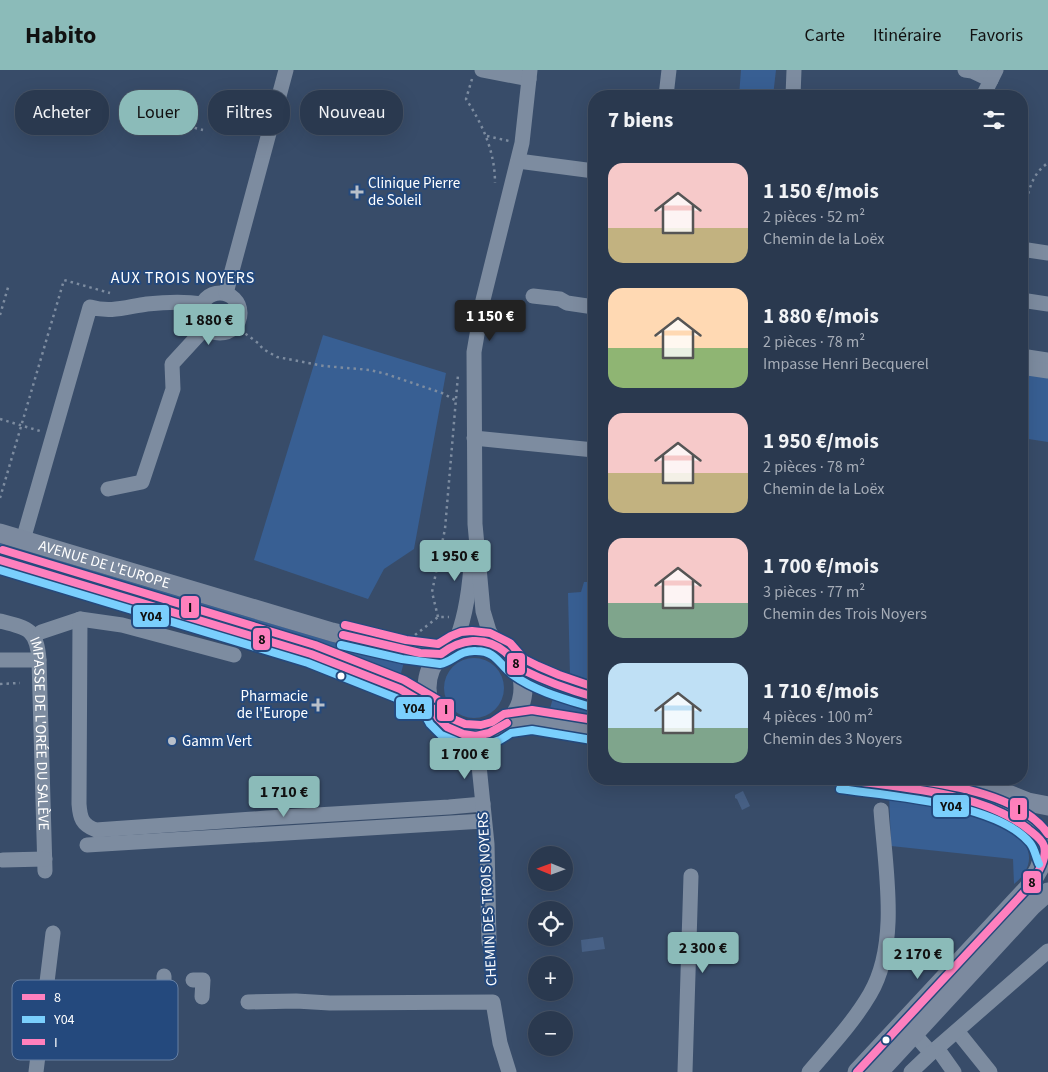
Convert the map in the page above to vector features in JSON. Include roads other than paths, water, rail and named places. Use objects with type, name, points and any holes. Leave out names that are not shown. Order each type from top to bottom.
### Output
[{"type":"main road","name":"AVENUE DE L'EUROPE","points":[[0,533],[332,632],[420,653],[447,650]]},
{"type":"main road","name":"AVENUE DE L'EUROPE","points":[[0,560],[311,654],[392,685],[432,708]]},
{"type":"main road","points":[[507,723],[515,713],[521,696],[521,678],[517,666],[506,652],[496,645],[474,640],[447,650],[432,666],[428,680],[428,694],[432,708],[438,718],[452,730],[476,736],[489,733],[507,723],[532,720],[588,729]]},
{"type":"main road","points":[[517,666],[549,682],[588,696]]},
{"type":"main road","points":[[879,785],[936,794],[983,806],[1023,824],[1033,832],[1046,852]]},
{"type":"main road","points":[[979,785],[993,788],[1028,802],[1048,806]]},
{"type":"main road","points":[[879,1072],[908,1028],[1028,888],[1039,870],[1046,852],[1044,838],[1048,825]]},
{"type":"main road","points":[[857,1072],[908,1028],[1048,892]]},
{"type":"street","points":[[226,293],[286,70]]},
{"type":"street","points":[[482,70],[529,75],[522,143],[475,337],[473,370],[475,524],[482,611],[486,626],[496,645]]},
{"type":"street","points":[[667,90],[669,70]]},
{"type":"street","points":[[793,90],[794,70]]},
{"type":"street","points":[[970,70],[994,75],[986,90]]},
{"type":"street","points":[[518,161],[588,170]]},
{"type":"street","points":[[1028,250],[1048,253]]},
{"type":"street","points":[[226,293],[235,299],[239,305],[240,316],[235,326],[230,330],[223,333],[216,332],[206,327],[200,318],[200,311],[202,304],[212,294],[226,293]]},
{"type":"street","points":[[533,296],[560,299],[567,303],[588,306]]},
{"type":"street","points":[[23,540],[90,307],[105,311],[166,302],[182,301],[202,304]]},
{"type":"street","points":[[1028,301],[1048,304]]},
{"type":"street","points":[[108,489],[142,482],[173,389],[172,364],[206,327]]},
{"type":"street","points":[[1028,357],[1048,360]]},
{"type":"street","points":[[1028,368],[1048,371]]},
{"type":"street","points":[[474,438],[588,449]]},
{"type":"street","points":[[447,650],[461,626],[468,594],[475,524]]},
{"type":"street","points":[[80,619],[79,804],[82,821],[88,827],[96,830],[482,804]]},
{"type":"street","points":[[41,632],[80,619],[122,625],[234,655]]},
{"type":"street","name":"IMPASSE DE L'ORÉE DU SALÈVE","points":[[0,621],[26,629],[37,641],[45,865],[3,860]]},
{"type":"street","points":[[0,660],[39,660]]},
{"type":"street","name":"CHEMIN DES TROIS NOYERS","points":[[476,736],[487,844],[489,942]]},
{"type":"street","points":[[809,1072],[852,1022],[871,992],[886,949],[888,929],[887,896],[881,810]]},
{"type":"street","points":[[87,845],[484,821]]},
{"type":"street","points":[[685,1072],[691,876]]},
{"type":"street","points":[[47,980],[53,934]]},
{"type":"street","points":[[926,1062],[957,1031],[1048,951]]},
{"type":"street","points":[[193,980],[202,980],[202,997]]},
{"type":"street","name":"CHEMIN DES TROIS NOYERS","points":[[248,1002],[493,1002],[500,1043],[509,1072]]},
{"type":"street","points":[[908,1028],[926,1062],[954,1072]]},
{"type":"street","points":[[957,1031],[990,1072]]},
{"type":"place","name":"Clinique Pierre de Soleil","points":[[357,192]]},
{"type":"place","name":"Pharmacie de l'Europe","points":[[318,705]]},
{"type":"place","name":"Gamm Vert","points":[[172,741]]},
{"type":"district","name":"AUX TROIS NOYERS","points":[[183,277]]}]
